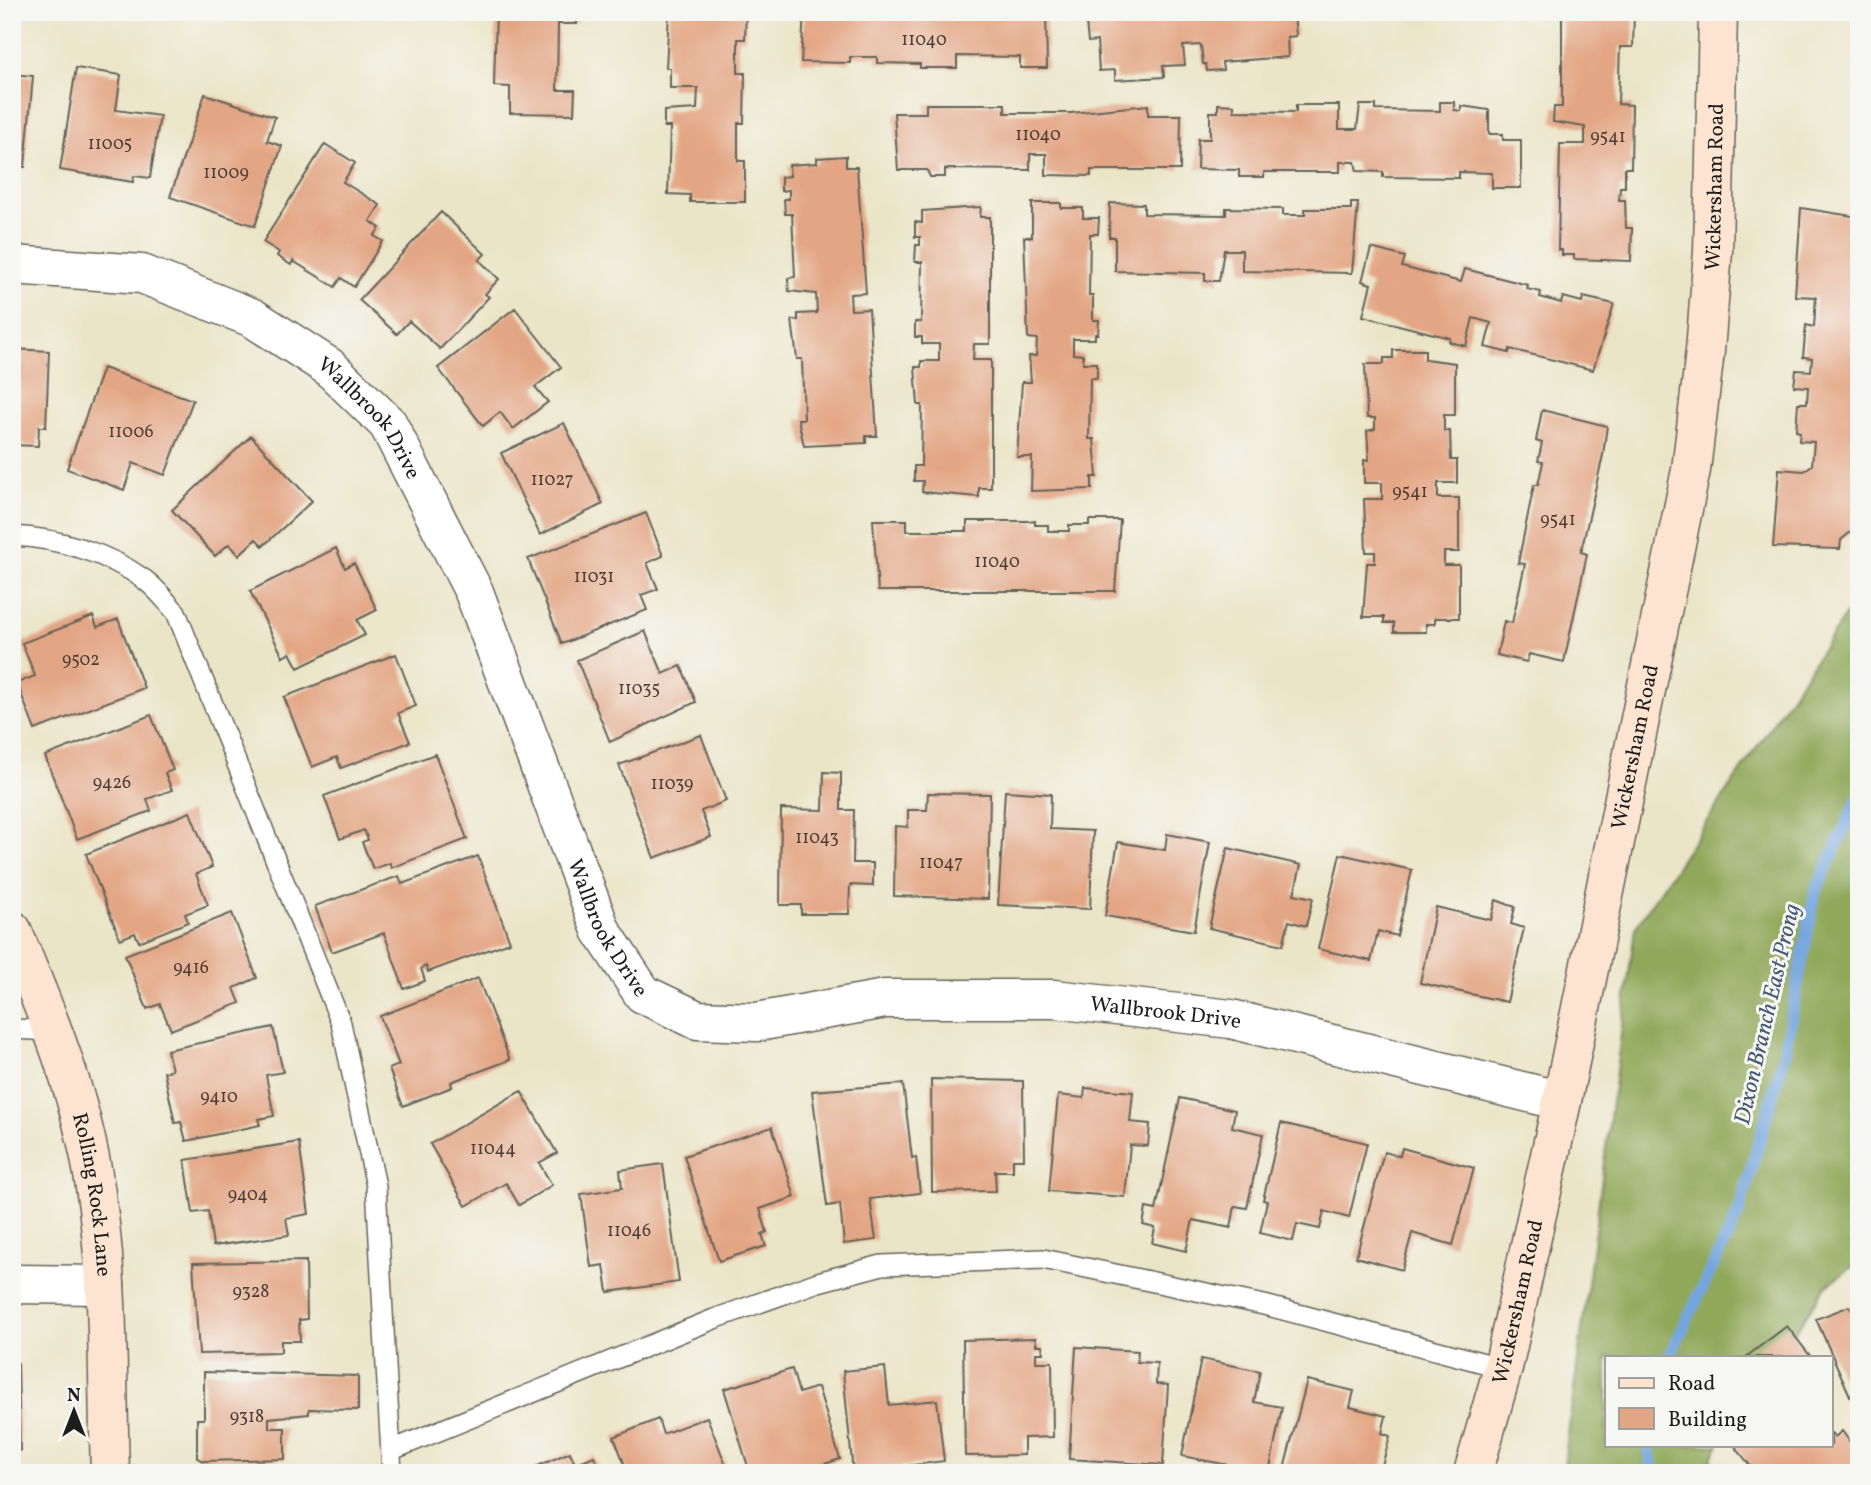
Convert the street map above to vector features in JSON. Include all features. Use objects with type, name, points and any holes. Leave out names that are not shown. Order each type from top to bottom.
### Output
[{"type":"street","name":"Wickersham Road","points":[[1473,1473],[1503,1368],[1562,1101],[1691,470],[1713,251],[1718,12]]},
{"type":"street","name":"Wallbrook Drive","points":[[12,265],[142,274],[253,318],[329,367],[388,424],[474,592],[601,930],[643,994],[697,1020],[757,1022],[885,999],[1054,999],[1231,1019],[1562,1101]]},
{"type":"street","name":"Rolling Rock Lane","points":[[12,930],[54,1031],[74,1095],[95,1186],[105,1285],[110,1473]]},
{"type":"street","points":[[12,1284],[105,1285]]},
{"type":"lane","points":[[12,536],[35,537],[90,550],[146,580],[176,611],[341,1023],[376,1186],[393,1450],[392,1473]]},
{"type":"lane","points":[[12,1029],[54,1031]]},
{"type":"lane","points":[[393,1450],[714,1318],[818,1282],[883,1265],[1043,1259],[1264,1305],[1503,1368]]},
{"type":"green space","points":[[1859,595],[1859,1262],[1826,1286],[1779,1356],[1605,1356],[1605,1446],[1718,1446],[1711,1458],[1721,1473],[1563,1473],[1635,928]]},
{"type":"building","points":[[496,12],[577,12],[577,24],[558,24],[557,90],[575,90],[574,114],[510,113],[510,87],[494,86]]},
{"type":"building","points":[[669,12],[746,12],[745,39],[738,39],[738,73],[745,73],[744,123],[738,123],[738,161],[745,161],[745,202],[690,202],[690,195],[668,194],[670,127],[664,127],[664,111],[697,109],[698,88],[670,88],[670,68],[666,68]]},
{"type":"building","points":[[804,12],[916,12],[916,21],[933,22],[933,12],[1046,12],[1047,68],[1020,68],[1020,57],[957,56],[957,68],[920,68],[920,64],[877,63],[877,57],[850,57],[850,63],[801,62]]},
{"type":"building","points":[[1085,12],[1294,12],[1296,36],[1287,37],[1288,57],[1222,62],[1223,70],[1207,71],[1206,64],[1203,64],[1201,45],[1183,46],[1185,65],[1163,66],[1164,77],[1115,80],[1115,70],[1099,71],[1097,41],[1088,42]]},
{"type":"building","points":[[1634,12],[1633,47],[1620,47],[1618,104],[1632,105],[1631,168],[1625,168],[1625,187],[1620,187],[1619,200],[1625,200],[1626,228],[1632,228],[1631,261],[1574,259],[1574,255],[1562,255],[1562,250],[1558,250],[1560,144],[1585,144],[1585,127],[1553,122],[1554,107],[1562,107],[1562,16]]},
{"type":"building","points":[[76,68],[121,75],[116,110],[160,116],[150,178],[134,176],[133,182],[60,170]]},
{"type":"building","points":[[12,74],[33,76],[25,167],[12,166]]},
{"type":"building","points":[[205,94],[275,117],[267,141],[282,146],[255,226],[170,197]]},
{"type":"building","points":[[1440,102],[1454,102],[1454,110],[1461,111],[1461,106],[1489,110],[1489,134],[1503,134],[1503,140],[1521,140],[1521,188],[1492,188],[1492,173],[1459,172],[1459,178],[1383,177],[1383,172],[1357,171],[1355,162],[1340,162],[1340,172],[1264,172],[1264,177],[1239,177],[1239,170],[1197,169],[1198,139],[1210,139],[1210,112],[1218,112],[1218,104],[1234,105],[1234,111],[1296,112],[1296,105],[1339,105],[1339,129],[1357,129],[1360,105],[1376,105],[1376,110],[1440,111]]},
{"type":"building","points":[[926,104],[1005,104],[1005,113],[1071,113],[1148,105],[1148,115],[1181,115],[1180,170],[1091,170],[1091,176],[1046,175],[1046,154],[1030,154],[1030,170],[945,169],[945,177],[930,177],[927,170],[898,170],[894,113],[926,113]]},
{"type":"building","points":[[325,144],[355,163],[343,182],[380,205],[370,221],[380,228],[374,236],[383,241],[354,287],[341,278],[335,287],[293,261],[291,265],[277,256],[279,252],[263,242]]},
{"type":"building","points":[[846,156],[846,167],[857,167],[866,293],[850,294],[851,310],[869,309],[877,436],[866,436],[866,443],[804,446],[798,419],[804,419],[802,359],[797,359],[792,320],[798,320],[798,314],[817,313],[816,294],[789,291],[788,278],[795,277],[792,214],[785,214],[784,199],[789,199],[789,190],[781,191],[781,177],[790,176],[789,165],[817,163],[817,158]]},
{"type":"building","points":[[1032,203],[1061,203],[1061,208],[1083,208],[1083,218],[1099,218],[1098,234],[1090,234],[1089,295],[1093,295],[1093,320],[1099,320],[1098,334],[1095,334],[1095,339],[1073,339],[1073,354],[1083,355],[1083,363],[1097,363],[1097,378],[1090,378],[1089,439],[1094,439],[1097,477],[1092,477],[1092,489],[1031,491],[1032,457],[1017,457],[1022,382],[1031,382],[1029,356],[1036,356],[1037,339],[1028,338],[1024,237],[1032,237]]},
{"type":"building","points":[[1110,203],[1144,204],[1144,214],[1226,215],[1226,208],[1283,209],[1283,215],[1305,215],[1305,209],[1351,209],[1351,203],[1358,203],[1352,273],[1242,271],[1242,250],[1224,250],[1219,281],[1205,281],[1205,273],[1115,271],[1115,237],[1109,237]]},
{"type":"building","points":[[981,207],[980,217],[990,217],[990,344],[974,344],[973,360],[991,360],[991,488],[979,488],[979,497],[922,492],[923,481],[914,481],[914,466],[921,466],[922,405],[918,405],[915,367],[921,367],[921,361],[939,361],[939,344],[922,344],[922,337],[915,337],[915,322],[921,322],[922,262],[915,262],[916,245],[920,245],[920,237],[915,237],[915,222],[922,223],[922,211]]},
{"type":"building","points":[[1801,208],[1859,217],[1859,525],[1841,540],[1840,549],[1773,547],[1779,469],[1804,471],[1812,465],[1814,442],[1799,441],[1800,432],[1796,431],[1798,403],[1807,403],[1808,387],[1794,386],[1796,370],[1811,371],[1812,358],[1803,357],[1806,325],[1814,327],[1816,297],[1795,296]]},
{"type":"building","points":[[441,212],[485,254],[479,260],[499,279],[485,294],[489,297],[440,349],[409,321],[397,334],[359,300]]},
{"type":"building","points":[[1371,248],[1405,257],[1402,267],[1461,282],[1465,269],[1528,285],[1527,289],[1541,292],[1540,297],[1561,303],[1563,297],[1582,302],[1583,297],[1614,304],[1593,370],[1510,349],[1509,353],[1485,347],[1491,323],[1473,318],[1466,346],[1449,342],[1450,338],[1363,316],[1371,284],[1362,281]]},
{"type":"building","points":[[515,308],[561,367],[535,387],[548,402],[513,429],[500,412],[483,426],[438,368]]},
{"type":"building","points":[[12,349],[49,351],[46,427],[39,427],[38,446],[12,445]]},
{"type":"building","points":[[1393,350],[1425,350],[1425,359],[1455,363],[1455,415],[1444,415],[1444,431],[1450,431],[1451,460],[1457,460],[1457,483],[1438,483],[1438,498],[1459,498],[1459,552],[1444,552],[1444,565],[1459,565],[1459,618],[1435,618],[1435,624],[1426,624],[1426,632],[1394,632],[1394,623],[1384,623],[1384,617],[1363,617],[1367,563],[1375,563],[1375,552],[1366,552],[1364,499],[1382,499],[1382,483],[1364,483],[1364,460],[1369,460],[1367,431],[1375,429],[1375,418],[1367,418],[1365,364],[1384,364],[1384,358],[1393,358]]},
{"type":"building","points":[[103,368],[193,400],[165,475],[133,463],[124,490],[67,469]]},
{"type":"building","points":[[1542,410],[1607,426],[1581,552],[1587,554],[1564,662],[1529,654],[1527,662],[1497,655],[1504,621],[1512,623],[1525,564],[1518,563],[1534,485],[1538,485],[1543,462],[1538,461],[1542,443],[1536,441]]},
{"type":"building","points":[[564,423],[603,504],[540,535],[501,453]]},
{"type":"building","points":[[251,436],[312,501],[263,546],[256,539],[239,555],[229,544],[215,556],[172,510]]},
{"type":"building","points":[[646,513],[663,556],[647,563],[658,589],[641,595],[647,610],[562,644],[528,559]]},
{"type":"building","points":[[873,520],[907,520],[907,531],[967,531],[967,521],[1035,521],[1035,525],[1048,525],[1048,531],[1069,531],[1069,525],[1089,525],[1089,520],[1120,520],[1115,591],[878,591]]},
{"type":"building","points":[[336,548],[345,568],[354,563],[377,610],[357,620],[365,635],[298,668],[290,653],[283,657],[250,591]]},
{"type":"building","points":[[93,616],[97,627],[118,619],[144,688],[35,730],[17,683],[35,676],[22,643]]},
{"type":"building","points":[[645,631],[663,674],[681,666],[696,702],[610,742],[577,660]]},
{"type":"building","points":[[396,654],[416,706],[398,713],[410,742],[341,768],[337,757],[312,767],[284,697]]},
{"type":"building","points":[[151,715],[173,770],[165,773],[172,790],[147,799],[151,811],[77,839],[45,756]]},
{"type":"building","points":[[701,735],[726,801],[701,811],[711,837],[654,858],[619,765]]},
{"type":"building","points":[[435,754],[467,839],[391,868],[390,863],[373,869],[362,842],[368,840],[364,830],[340,839],[324,796]]},
{"type":"building","points":[[824,772],[841,773],[841,810],[854,810],[853,863],[873,863],[873,886],[850,885],[849,914],[801,914],[801,905],[780,905],[781,809],[823,810]]},
{"type":"building","points":[[1005,791],[1051,794],[1050,829],[1093,831],[1090,909],[998,905]]},
{"type":"building","points":[[928,793],[990,794],[988,899],[894,896],[895,826],[908,827],[908,810],[927,810]]},
{"type":"building","points":[[190,812],[212,867],[196,874],[208,905],[185,914],[188,922],[139,942],[135,933],[120,939],[86,854]]},
{"type":"building","points":[[1167,834],[1210,842],[1194,931],[1105,916],[1118,842],[1165,850]]},
{"type":"building","points":[[1228,848],[1301,865],[1294,894],[1313,898],[1306,926],[1289,921],[1283,945],[1209,928]]},
{"type":"building","points":[[1340,854],[1412,870],[1397,936],[1378,931],[1371,961],[1318,949]]},
{"type":"building","points":[[478,856],[510,942],[428,972],[426,966],[421,968],[425,981],[404,989],[384,933],[332,952],[315,906],[399,876],[402,884]]},
{"type":"building","points":[[1496,900],[1515,907],[1511,924],[1524,928],[1507,1002],[1420,983],[1436,907],[1491,920]]},
{"type":"building","points":[[232,913],[257,978],[234,988],[240,1003],[171,1030],[160,1004],[147,1009],[125,955]]},
{"type":"building","points":[[478,978],[510,1060],[451,1082],[452,1087],[403,1106],[389,1069],[399,1065],[380,1016]]},
{"type":"building","points":[[273,1027],[283,1072],[266,1075],[274,1116],[258,1119],[260,1125],[186,1141],[181,1122],[175,1123],[164,1072],[172,1070],[167,1050]]},
{"type":"building","points":[[931,1079],[1023,1081],[1024,1159],[1013,1159],[1013,1171],[995,1171],[996,1191],[932,1192]]},
{"type":"building","points":[[903,1084],[912,1158],[916,1157],[920,1193],[870,1199],[876,1240],[844,1244],[840,1204],[827,1206],[812,1091]]},
{"type":"building","points":[[1085,1088],[1133,1092],[1130,1122],[1150,1124],[1148,1146],[1130,1145],[1125,1197],[1049,1191],[1058,1095],[1084,1098]]},
{"type":"building","points":[[521,1091],[557,1153],[539,1163],[552,1185],[519,1205],[506,1183],[466,1206],[430,1144]]},
{"type":"building","points":[[1180,1098],[1235,1110],[1232,1127],[1263,1134],[1247,1208],[1235,1206],[1231,1228],[1193,1220],[1186,1251],[1152,1243],[1155,1228],[1143,1225],[1146,1208],[1156,1210]]},
{"type":"building","points":[[1281,1123],[1367,1143],[1349,1218],[1324,1211],[1320,1229],[1297,1224],[1293,1241],[1260,1233],[1267,1201],[1263,1200]]},
{"type":"building","points":[[772,1127],[795,1197],[760,1209],[767,1232],[762,1234],[766,1246],[719,1261],[684,1156]]},
{"type":"building","points":[[299,1142],[309,1214],[286,1218],[289,1235],[213,1246],[208,1211],[193,1213],[185,1160]]},
{"type":"building","points":[[1402,1148],[1474,1168],[1453,1245],[1412,1233],[1402,1270],[1356,1257],[1384,1152],[1400,1156]]},
{"type":"building","points":[[663,1164],[679,1282],[608,1292],[604,1265],[591,1267],[581,1194],[622,1188],[620,1170]]},
{"type":"building","points":[[306,1261],[307,1319],[299,1320],[300,1341],[281,1341],[281,1352],[199,1354],[193,1263]]},
{"type":"building","points":[[1850,1306],[1852,1310],[1859,1306],[1859,1416],[1816,1319]]},
{"type":"building","points":[[1787,1326],[1810,1356],[1747,1356]]},
{"type":"building","points":[[1036,1338],[1036,1345],[1042,1345],[1043,1353],[1036,1353],[1036,1362],[1052,1362],[1053,1437],[1024,1438],[1024,1455],[965,1456],[963,1340]]},
{"type":"building","points":[[1076,1347],[1138,1351],[1137,1362],[1157,1363],[1156,1384],[1168,1385],[1163,1465],[1069,1459]]},
{"type":"building","points":[[1201,1359],[1260,1371],[1254,1402],[1282,1407],[1269,1473],[1182,1456]]},
{"type":"building","points":[[12,1363],[18,1363],[20,1451],[12,1451]]},
{"type":"building","points":[[885,1367],[889,1405],[937,1400],[944,1461],[853,1473],[843,1371]]},
{"type":"building","points":[[792,1369],[799,1393],[818,1387],[840,1459],[805,1470],[806,1473],[750,1473],[724,1389]]},
{"type":"building","points":[[204,1372],[358,1376],[358,1410],[309,1409],[309,1414],[269,1418],[269,1428],[285,1428],[285,1459],[203,1461],[197,1458],[197,1419],[204,1419]]},
{"type":"building","points":[[1307,1380],[1354,1391],[1350,1407],[1386,1416],[1382,1433],[1390,1436],[1380,1473],[1283,1473]]},
{"type":"building","points":[[707,1417],[729,1473],[628,1473],[614,1437],[658,1419],[663,1434]]},
{"type":"building","points":[[1842,1431],[1859,1454],[1852,1463],[1859,1469],[1859,1473],[1756,1473],[1735,1446],[1832,1446],[1832,1434],[1835,1437]]},
{"type":"building","points":[[570,1452],[575,1464],[594,1456],[601,1473],[522,1473]]},
{"type":"waterway","name":"Dixon Branch East Prong","points":[[1669,1356],[1738,1214],[1783,1060],[1815,893],[1859,797]]},
{"type":"waterway","name":"Dixon Branch East Prong","points":[[1648,1446],[1653,1473]]}]
